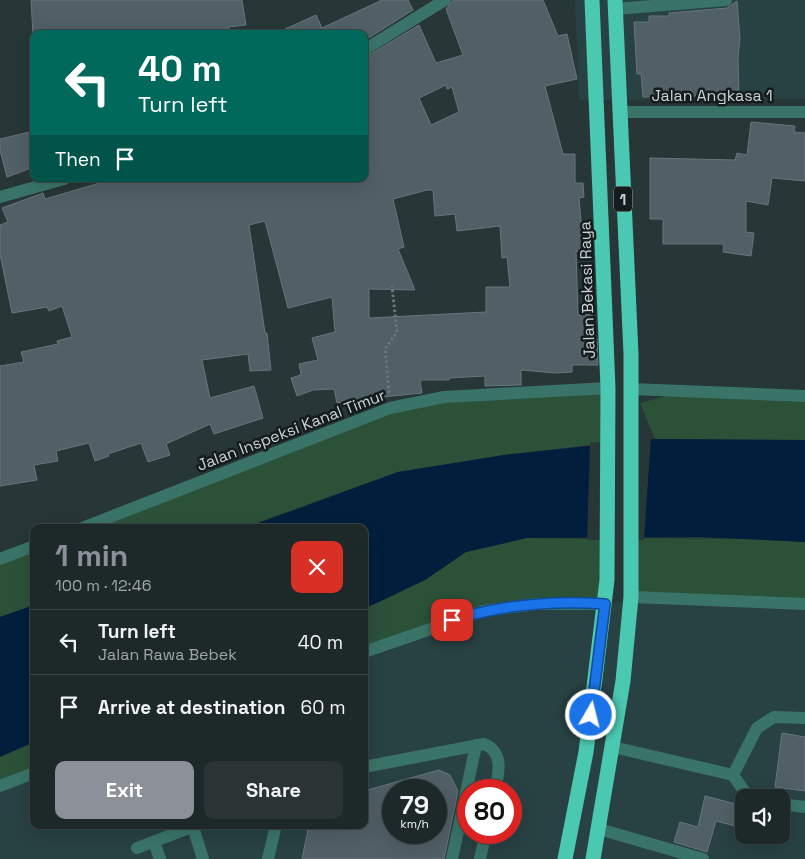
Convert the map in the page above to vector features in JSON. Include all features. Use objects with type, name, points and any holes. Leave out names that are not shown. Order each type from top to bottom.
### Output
[{"type":"highway","name":"Jalan Bekasi Raya","points":[[592,0],[608,388],[607,580],[605,604]]},
{"type":"highway","name":"1","points":[[593,859],[600,829],[623,681],[631,597],[631,394],[615,4]]},
{"type":"highway","name":"1","points":[[565,859],[586,752],[605,604]]},
{"type":"street","points":[[368,48],[445,0]]},
{"type":"street","points":[[615,4],[726,0]]},
{"type":"street","name":"Jalan Angkasa 1","points":[[620,112],[805,112]]},
{"type":"street","points":[[0,197],[53,182]]},
{"type":"street","name":"Jalan Inspeksi Kanal Timur","points":[[92,524],[390,408],[444,397],[608,388]]},
{"type":"street","points":[[631,394],[805,396]]},
{"type":"street","points":[[0,559],[30,548]]},
{"type":"street","points":[[631,597],[805,604]]},
{"type":"street","points":[[368,651],[483,611],[536,604],[605,604]]},
{"type":"street","points":[[733,775],[757,728],[774,717],[805,718]]},
{"type":"street","points":[[368,766],[484,744],[491,747],[497,757],[500,772],[498,779]]},
{"type":"street","points":[[452,859],[476,745]]},
{"type":"street","points":[[613,747],[733,775],[743,789]]},
{"type":"street","points":[[0,786],[30,775]]},
{"type":"street","points":[[790,805],[805,807]]},
{"type":"street","points":[[137,848],[187,829]]},
{"type":"street","points":[[196,829],[203,859]]},
{"type":"street","points":[[268,859],[275,829]]},
{"type":"street","points":[[600,829],[703,859]]},
{"type":"street","points":[[154,842],[160,859]]},
{"type":"street","points":[[480,859],[483,844]]},
{"type":"path","points":[[390,408],[385,349],[397,332],[392,286]]},
{"type":"shaded area","points":[[575,0],[805,0],[805,99],[579,100]]},
{"type":"shaded area","points":[[658,598],[805,604],[805,859],[0,859],[0,786],[30,775],[30,829],[368,829],[368,651],[483,611],[603,604]]},
{"type":"green space","points":[[608,388],[608,443],[504,455],[398,472],[253,524],[92,524],[390,408]]},
{"type":"green space","points":[[681,392],[805,396],[805,440],[655,439],[640,403]]},
{"type":"green space","points":[[527,538],[607,539],[605,604],[483,611],[368,651],[368,607],[425,580],[466,552]]},
{"type":"green space","points":[[629,538],[772,539],[805,542],[805,604],[631,597]]},
{"type":"green space","points":[[30,548],[30,606],[0,617],[0,559]]},
{"type":"green space","points":[[30,744],[30,775],[0,786],[0,757]]},
{"type":"water","points":[[655,439],[805,440],[805,542],[700,537],[527,538],[466,552],[425,580],[368,607],[368,524],[256,524],[398,472],[504,455]]},
{"type":"water","points":[[30,606],[30,744],[0,757],[0,617]]},
{"type":"pier","points":[[651,437],[644,540],[587,540],[590,443]]},
{"type":"building","points":[[31,0],[242,0],[246,25],[229,27],[229,30],[33,30]]},
{"type":"building","points":[[382,0],[408,0],[413,10],[368,38],[368,30],[283,30],[316,15],[322,28]]},
{"type":"building","points":[[453,0],[543,0],[558,36],[567,34],[577,79],[545,86],[563,154],[575,154],[575,183],[583,183],[584,197],[579,198],[582,232],[586,233],[584,252],[576,251],[578,315],[592,314],[593,339],[597,339],[598,365],[572,365],[572,372],[555,373],[521,370],[521,385],[485,386],[485,376],[449,378],[449,380],[420,380],[422,393],[383,397],[383,401],[357,404],[357,400],[337,403],[334,389],[313,390],[297,396],[291,378],[301,375],[299,364],[318,360],[312,338],[335,332],[332,297],[288,308],[265,221],[249,225],[265,333],[267,333],[271,370],[250,371],[248,354],[202,360],[210,398],[254,386],[263,418],[214,434],[210,424],[166,444],[170,455],[148,462],[141,443],[108,454],[109,456],[95,461],[89,443],[56,451],[58,461],[34,465],[37,480],[0,486],[0,366],[24,362],[21,352],[58,344],[57,341],[72,337],[62,306],[49,311],[47,307],[12,313],[0,254],[0,225],[8,222],[2,208],[43,193],[45,199],[103,182],[368,182],[368,56],[419,25],[436,63],[463,55],[446,9]],"holes":[[[446,85],[447,89],[452,87],[459,112],[431,125],[419,98]],[[433,190],[435,216],[455,214],[457,231],[500,226],[502,258],[507,257],[510,287],[486,287],[486,312],[369,318],[369,289],[415,290],[398,249],[404,247],[393,199]]]},
{"type":"building","points":[[737,1],[740,39],[738,57],[739,95],[643,97],[641,74],[637,74],[634,22],[649,22],[649,16],[669,16],[669,13],[727,8]]},
{"type":"building","points":[[751,122],[795,126],[794,132],[805,133],[805,181],[772,178],[768,205],[746,201],[746,232],[754,233],[751,256],[723,252],[724,244],[663,244],[663,219],[650,219],[650,158],[735,160],[737,153],[747,155]]},
{"type":"building","points":[[30,132],[30,168],[7,177],[0,150],[0,139]]},
{"type":"building","points":[[782,733],[805,737],[805,791],[775,787]]},
{"type":"building","points":[[439,770],[450,775],[457,789],[457,796],[444,859],[302,859],[308,829],[368,829],[368,790],[382,786],[382,844],[447,844],[447,779],[407,779]]},
{"type":"building","points":[[705,796],[735,804],[735,826],[716,821],[707,852],[674,842],[680,822],[698,827]]},
{"type":"route","points":[[452,620],[483,611],[536,604],[605,604],[591,715]]}]
